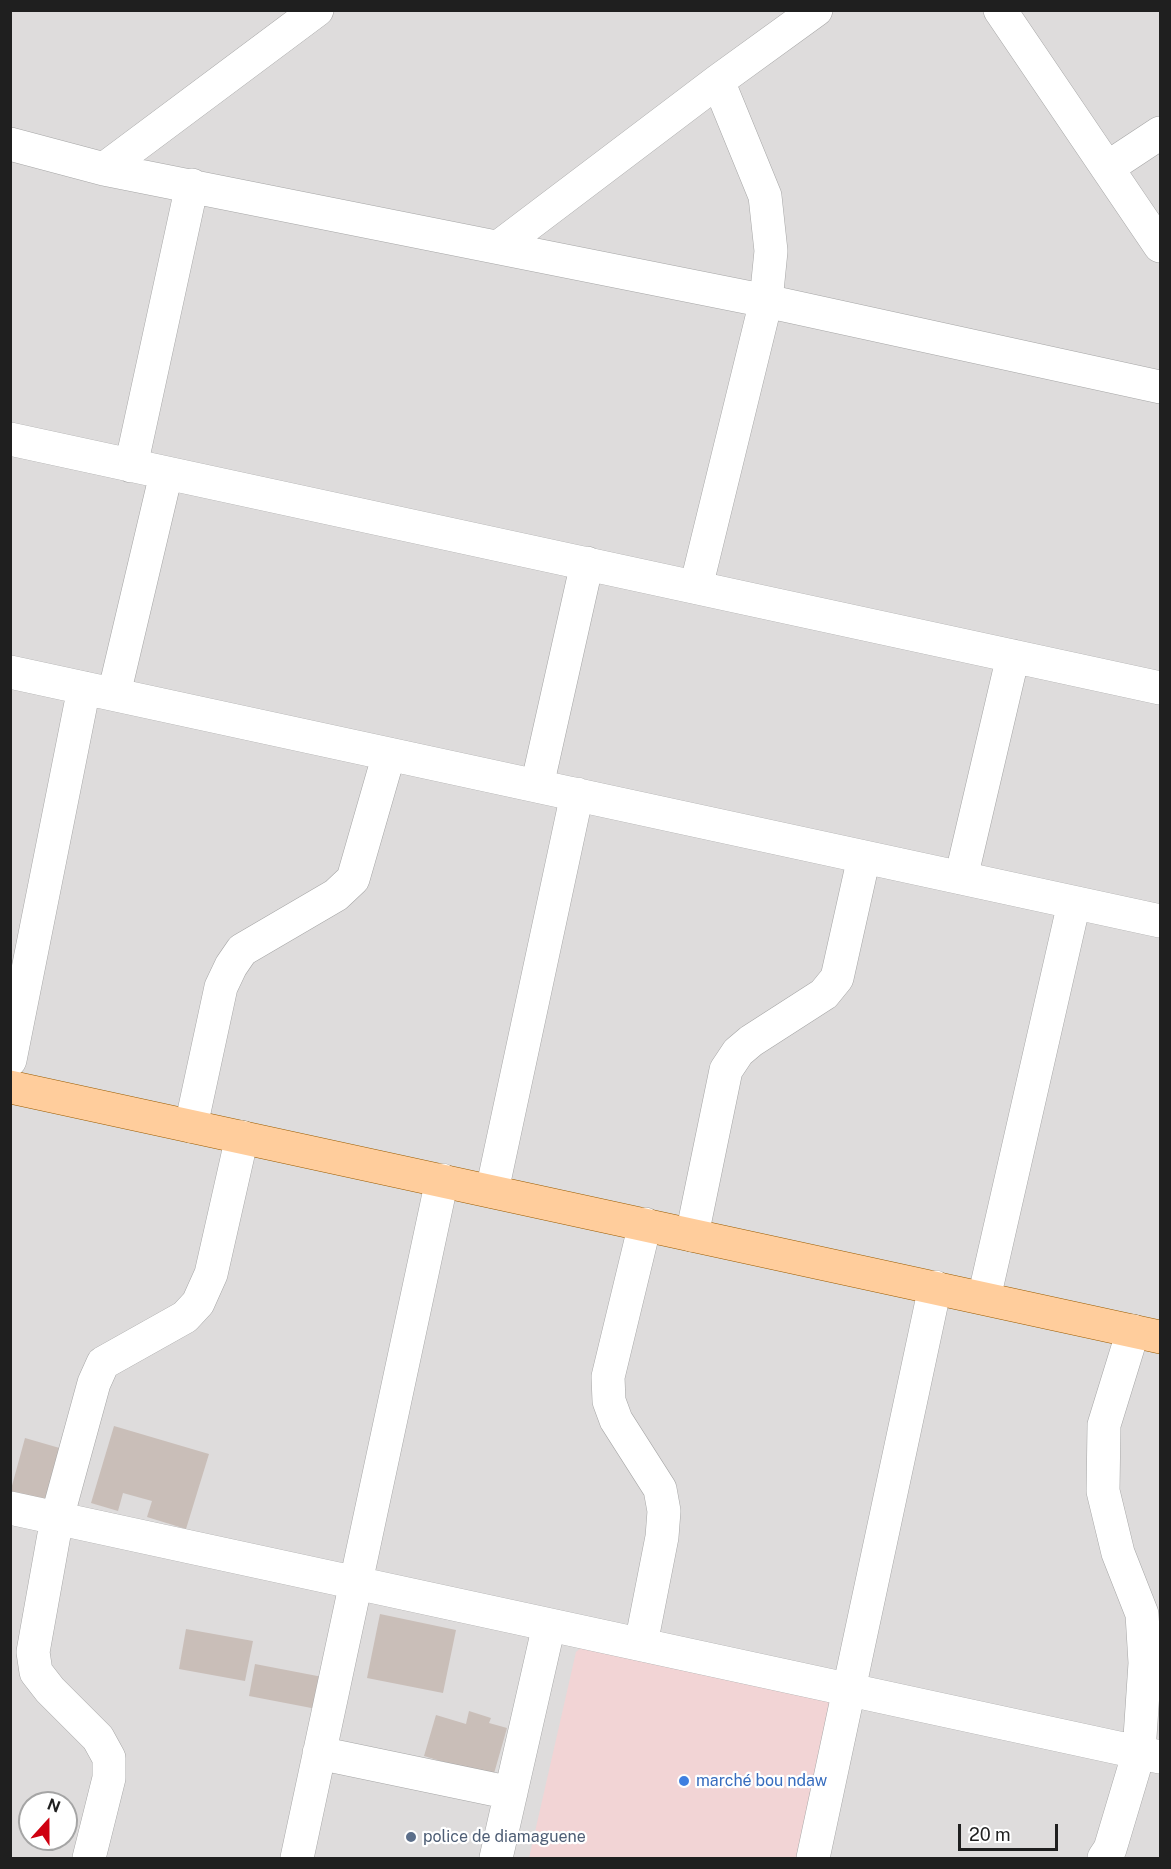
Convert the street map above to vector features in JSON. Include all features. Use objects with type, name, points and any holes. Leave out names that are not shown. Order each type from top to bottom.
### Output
[{"type":"main road","points":[[10,1086],[1147,1334]]},
{"type":"street","points":[[104,169],[317,10]]},
{"type":"street","points":[[500,246],[816,10]]},
{"type":"street","points":[[1000,10],[1161,246]]},
{"type":"street","points":[[696,587],[766,300],[771,251],[765,196],[718,81]]},
{"type":"street","points":[[1107,168],[1161,133]]},
{"type":"street","points":[[10,144],[104,169],[766,300],[1161,387]]},
{"type":"street","points":[[131,466],[192,185]]},
{"type":"street","points":[[10,440],[1161,688]]},
{"type":"street","points":[[10,1060],[99,691],[166,474]]},
{"type":"street","points":[[537,786],[587,563]]},
{"type":"street","points":[[961,878],[1012,656]]},
{"type":"street","points":[[10,672],[1161,921]]},
{"type":"street","points":[[192,1126],[221,987],[231,966],[242,950],[336,895],[353,879],[389,754]]},
{"type":"street","points":[[492,1191],[577,794]]},
{"type":"street","points":[[692,1234],[726,1070],[738,1052],[751,1041],[824,994],[837,978],[864,857]]},
{"type":"street","points":[[984,1298],[1074,903]]},
{"type":"street","points":[[89,1858],[109,1778],[109,1758],[98,1738],[50,1690],[36,1672],[33,1652],[57,1518],[93,1383],[103,1363],[185,1317],[198,1303],[211,1274],[242,1137]]},
{"type":"street","points":[[297,1858],[442,1180]]},
{"type":"street","points":[[641,1644],[663,1537],[664,1511],[660,1489],[616,1420],[609,1401],[608,1377],[645,1224]]},
{"type":"street","points":[[813,1858],[935,1287]]},
{"type":"street","points":[[1104,1858],[1110,1849],[1150,1754],[1142,1614],[1118,1553],[1103,1491],[1104,1425],[1147,1334]]},
{"type":"street","points":[[10,1508],[1150,1754]]},
{"type":"street","points":[[496,1858],[549,1625]]},
{"type":"street","points":[[319,1753],[511,1793]]},
{"type":"shaded area","points":[[11,11],[1160,11],[1160,1858],[11,1858]]},
{"type":"shaded area","name":"marché bou ndaw","points":[[583,1646],[837,1704],[805,1858],[529,1858],[576,1652]]},
{"type":"building","points":[[114,1426],[209,1454],[186,1529],[147,1517],[152,1501],[123,1493],[118,1511],[91,1503]]},
{"type":"building","points":[[25,1438],[63,1449],[47,1504],[10,1493]]},
{"type":"building","points":[[380,1614],[456,1630],[443,1693],[367,1678]]},
{"type":"building","points":[[186,1629],[253,1641],[245,1681],[179,1669]]},
{"type":"building","points":[[255,1664],[333,1679],[327,1711],[249,1696]]},
{"type":"building","points":[[469,1711],[491,1718],[489,1723],[507,1728],[493,1777],[424,1756],[436,1715],[466,1724]]},
{"type":"place","name":"marché bou ndaw","points":[[684,1781]]},
{"type":"place","name":"police de diamaguene","points":[[411,1837]]}]
